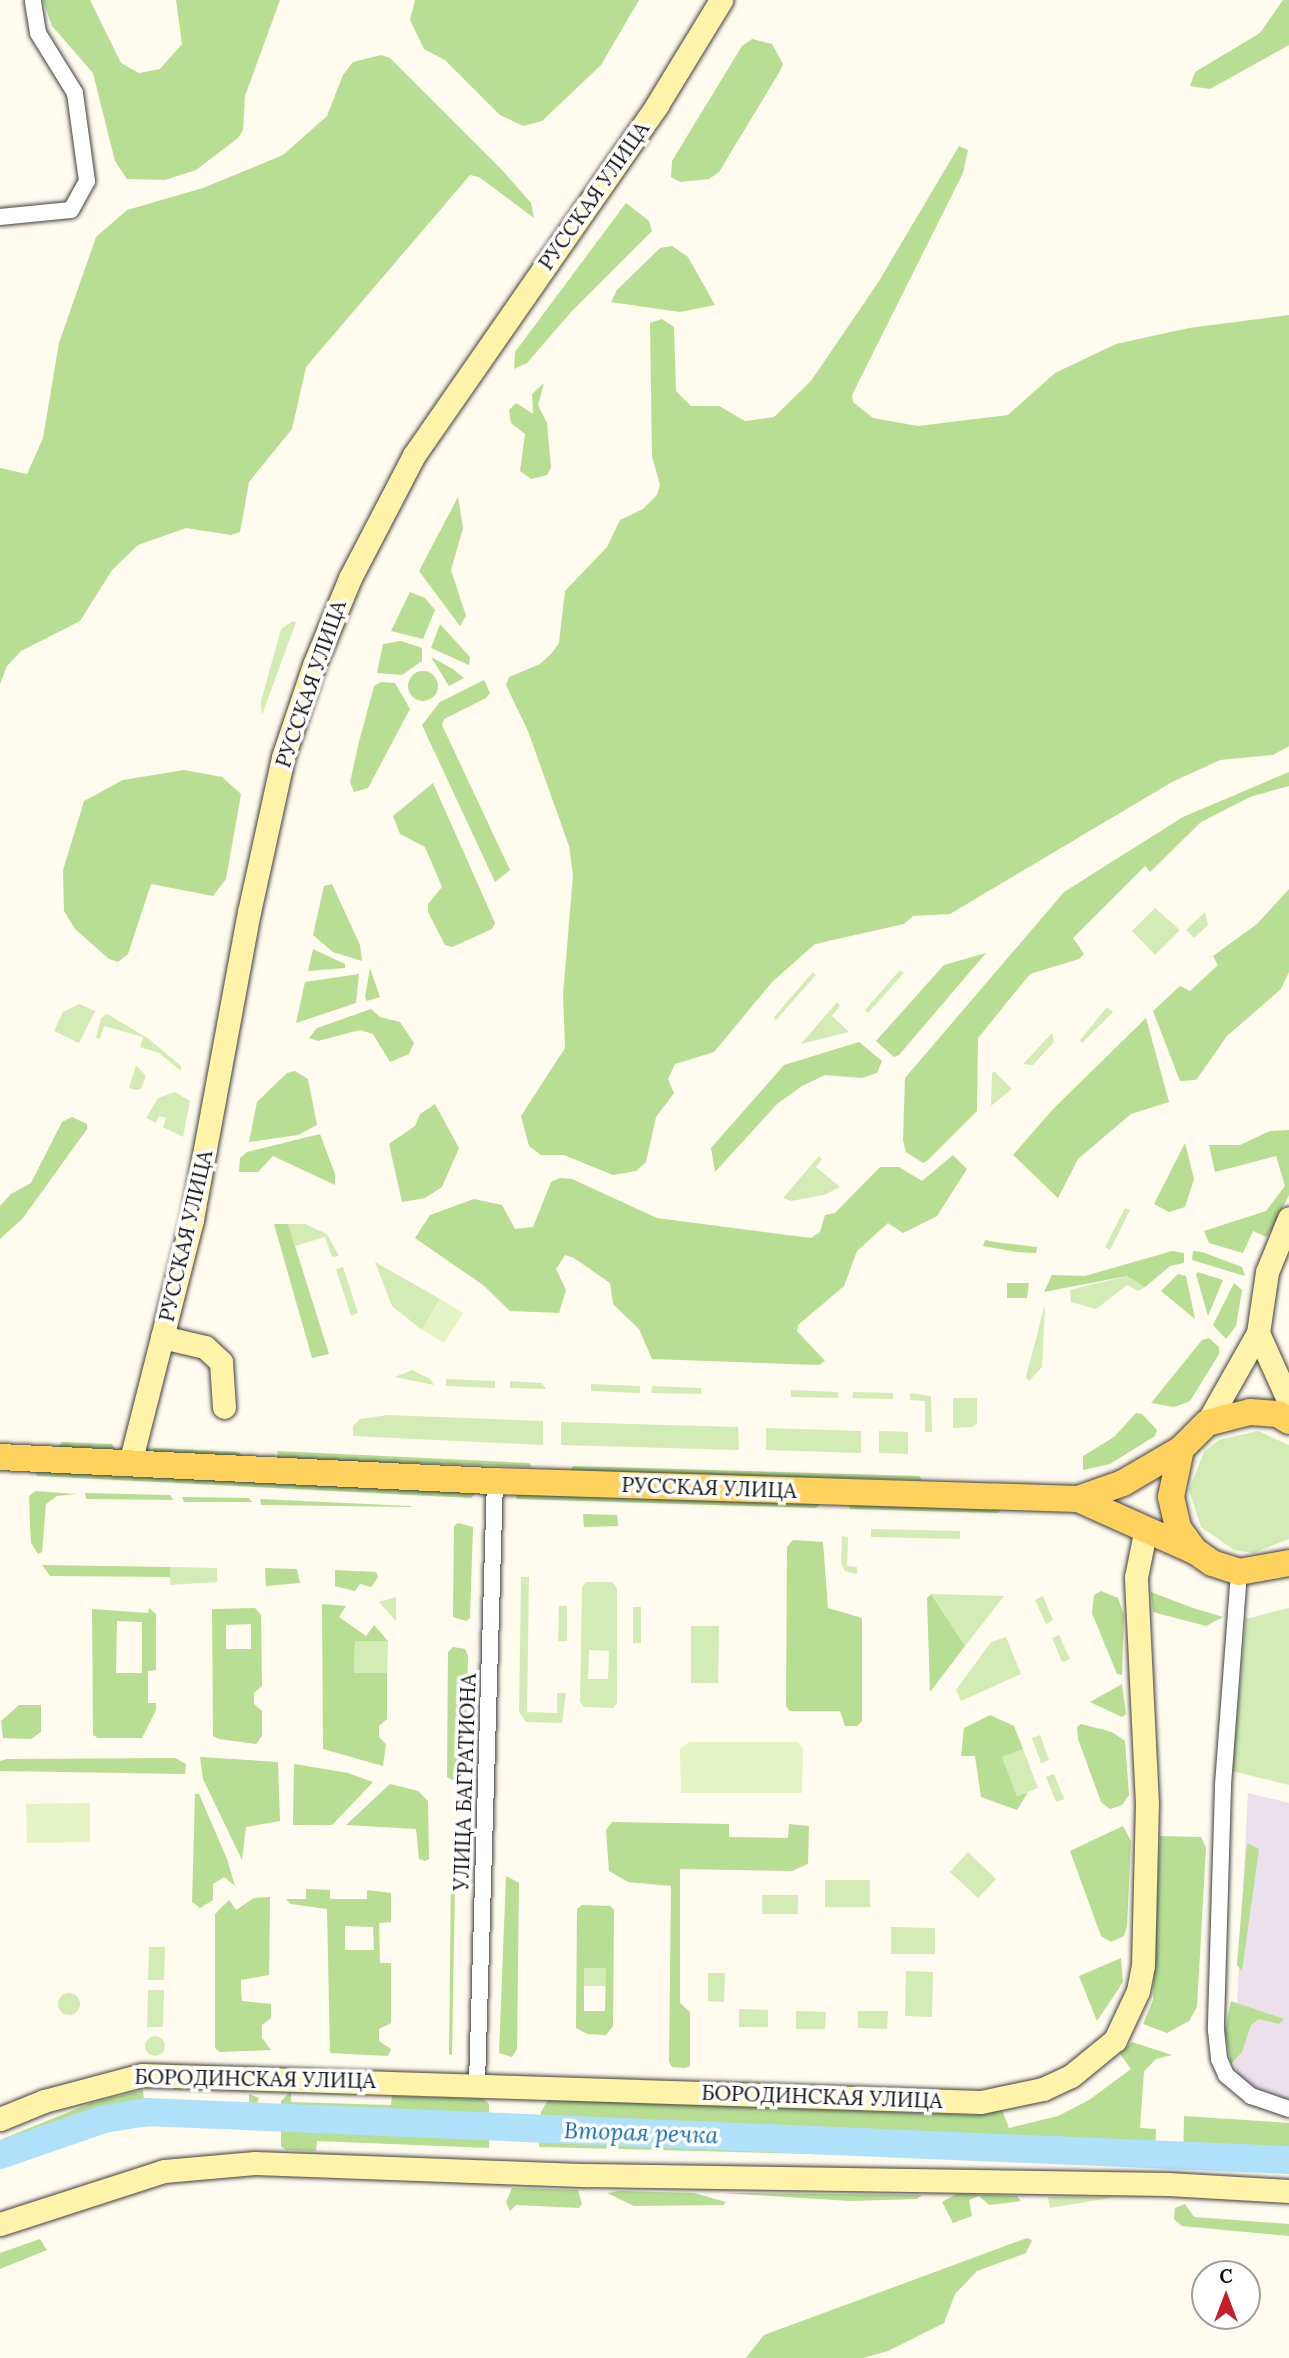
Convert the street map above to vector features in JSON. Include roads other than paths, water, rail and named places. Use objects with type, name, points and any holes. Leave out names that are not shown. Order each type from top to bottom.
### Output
[{"type":"main road","name":"РУССКАЯ УЛИЦА","points":[[131,1463],[203,1170],[249,912],[283,757],[341,599],[414,455],[657,105],[721,0]]},
{"type":"main road","points":[[1207,1423],[1258,1333],[1267,1272],[1289,1218]]},
{"type":"main road","points":[[1258,1333],[1289,1402]]},
{"type":"main road","points":[[162,1337],[205,1347],[222,1363],[224,1407]]},
{"type":"main road","points":[[1207,1423],[1250,1412],[1278,1415],[1289,1421]]},
{"type":"main road","name":"РУССКАЯ УЛИЦА","points":[[0,1457],[495,1481],[1078,1499],[1124,1483],[1181,1449],[1207,1423]]},
{"type":"main road","points":[[1181,1449],[1172,1481],[1173,1513],[1195,1552]]},
{"type":"main road","name":"РУССКАЯ УЛИЦА","points":[[1078,1499],[1239,1572]]},
{"type":"main road","name":"БОРОДИНСКАЯ УЛИЦА","points":[[0,2119],[44,2101],[142,2075],[477,2083],[981,2102],[1043,2089],[1100,2056],[1126,2021],[1143,1966],[1147,1804],[1136,1577],[1146,1528]]},
{"type":"main road","points":[[1239,1572],[1288,1565]]},
{"type":"main road","points":[[0,2224],[164,2171],[255,2163],[1289,2191]]},
{"type":"street","points":[[0,217],[71,210],[87,181],[75,93],[38,33],[33,0]]},
{"type":"street","name":"УЛИЦА БАГРАТИОНА","points":[[477,2083],[495,1481]]},
{"type":"street","points":[[1239,1572],[1223,1787],[1216,2030],[1219,2059],[1226,2075],[1251,2096],[1289,2109]]},
{"type":"waterway","name":"Вторая речка","points":[[0,2155],[104,2119],[147,2112],[1289,2160]]}]
